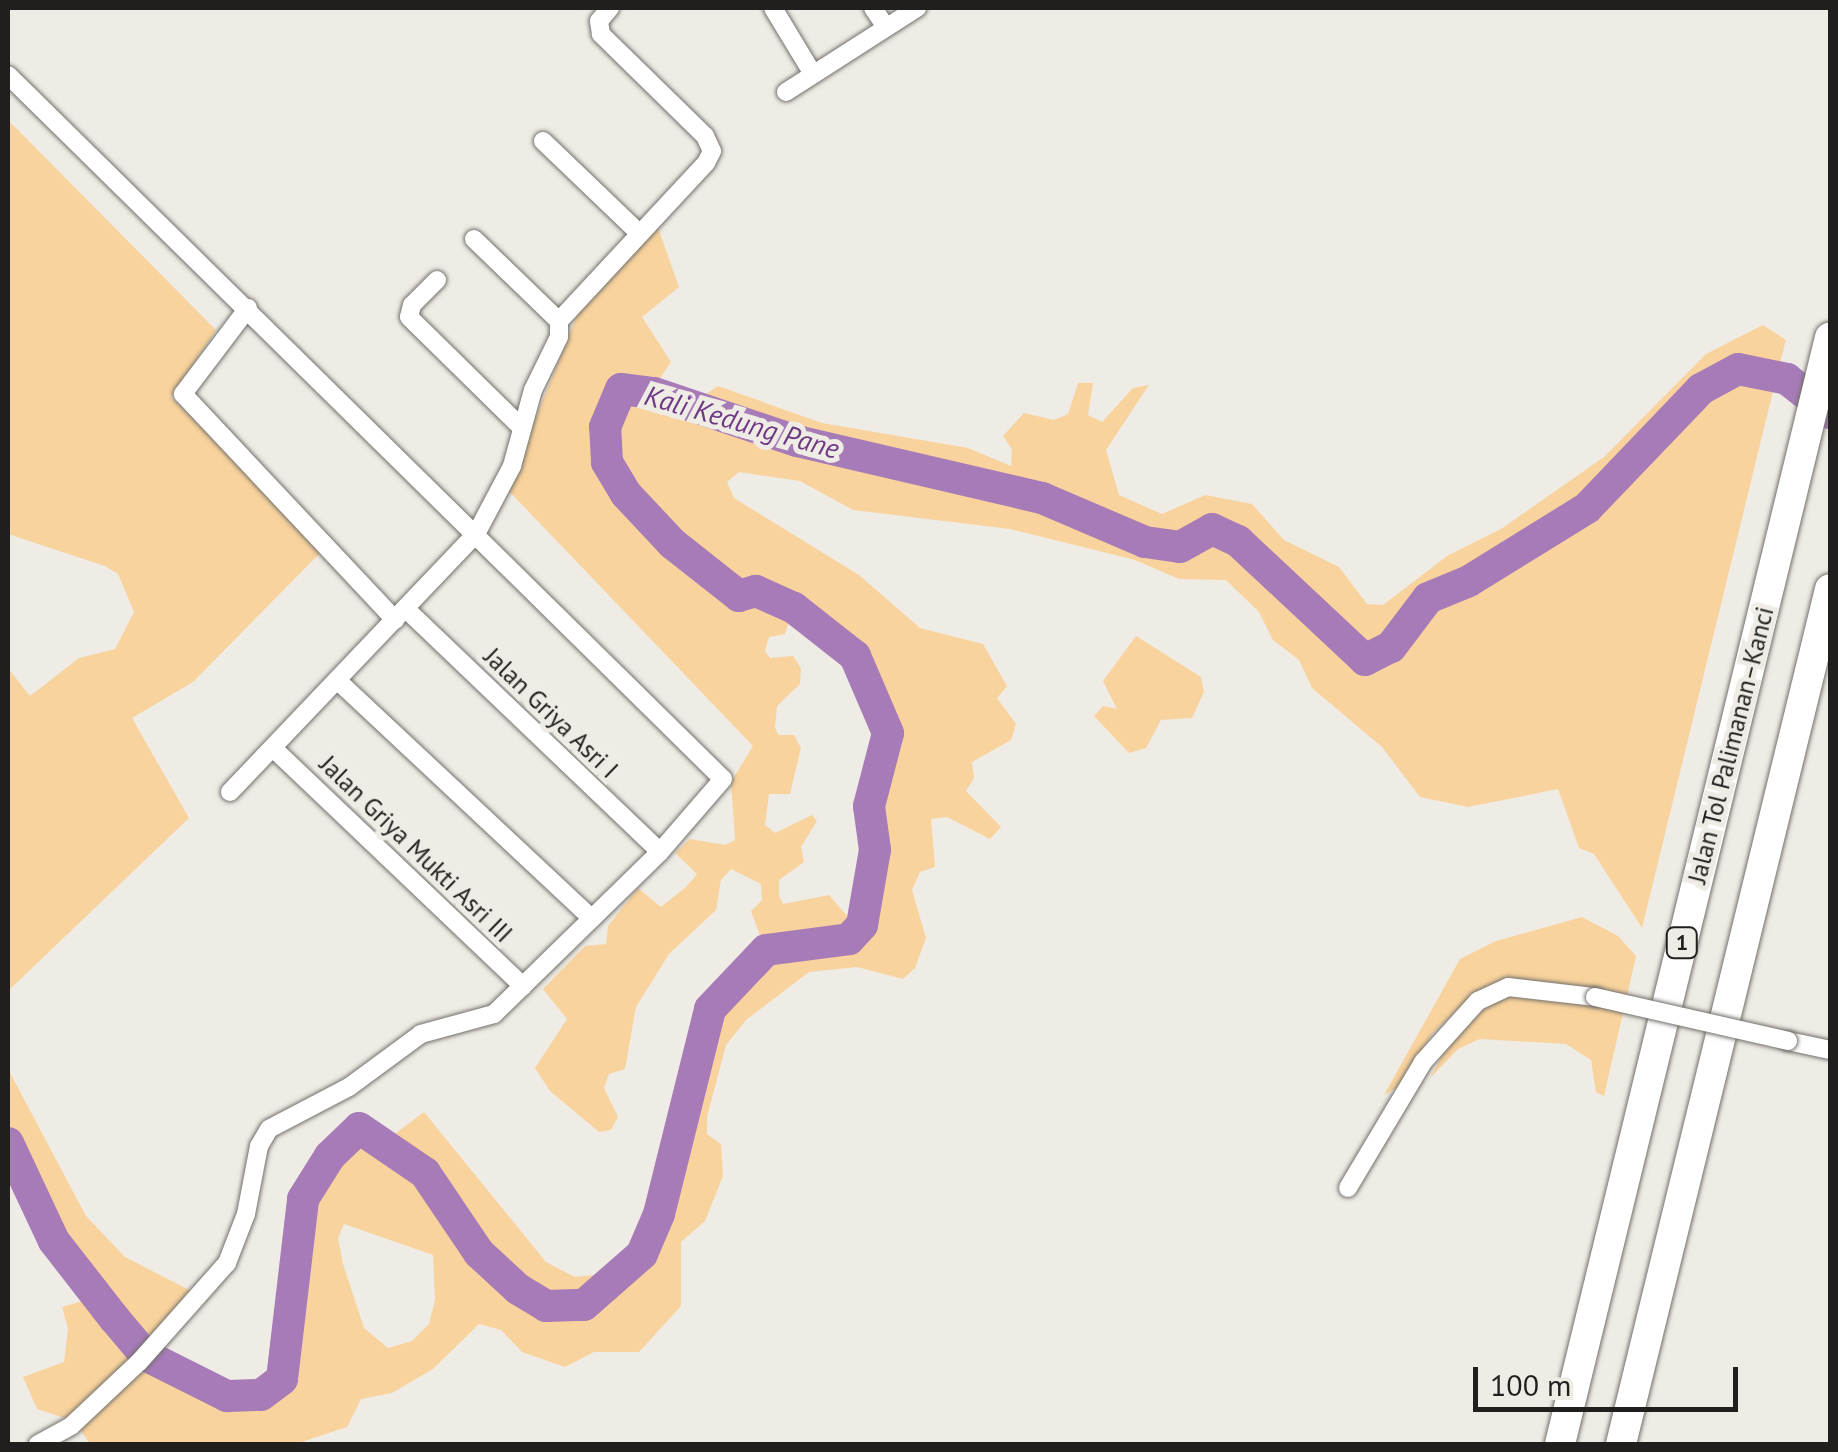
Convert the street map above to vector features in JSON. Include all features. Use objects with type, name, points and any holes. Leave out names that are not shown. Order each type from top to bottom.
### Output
[{"type":"highway","name":"Jalan Tol Palimanan–Kanci","points":[[1560,1444],[1830,337]]},
{"type":"highway","points":[[1621,1444],[1830,589]]},
{"type":"street","points":[[230,792],[476,534],[512,466],[522,427],[556,346],[559,321],[698,174],[712,151],[704,136],[600,34],[599,21],[610,8]]},
{"type":"street","points":[[772,8],[813,74]]},
{"type":"street","points":[[873,8],[886,28]]},
{"type":"street","points":[[786,92],[917,8]]},
{"type":"street","points":[[8,75],[719,771],[718,790],[494,1014],[422,1034],[349,1087],[270,1128],[256,1155],[237,1245],[139,1362],[71,1426],[38,1444]]},
{"type":"street","points":[[543,141],[640,233]]},
{"type":"street","points":[[474,239],[559,321]]},
{"type":"street","points":[[437,280],[412,305],[409,317],[522,427]]},
{"type":"street","name":"Jalan Griya Asri I","points":[[248,308],[183,394],[401,615],[660,852]]},
{"type":"street","points":[[337,680],[592,919]]},
{"type":"street","name":"Jalan Griya Mukti Asri III","points":[[274,749],[523,986]]},
{"type":"street","points":[[1348,1188],[1424,1062],[1478,1001],[1508,987],[1595,998],[1830,1050]]},
{"type":"shaded area","points":[[8,120],[216,330],[171,397],[324,549],[193,682],[132,718],[189,818],[8,991],[8,668],[30,696],[79,658],[115,649],[134,612],[118,574],[105,566],[8,534]]},
{"type":"shaded area","points":[[657,225],[679,287],[642,317],[671,362],[655,386],[617,383],[598,426],[601,464],[620,498],[667,548],[737,603],[756,598],[791,614],[785,634],[769,637],[765,651],[770,658],[793,656],[801,668],[800,684],[777,706],[775,728],[779,735],[794,735],[801,748],[790,794],[769,794],[765,825],[775,833],[812,815],[817,821],[801,847],[804,862],[779,880],[779,896],[783,904],[829,895],[848,917],[846,933],[763,944],[751,911],[762,900],[761,884],[731,869],[721,880],[716,910],[669,954],[636,1007],[625,1069],[609,1074],[604,1088],[618,1117],[611,1130],[599,1132],[550,1091],[535,1068],[567,1019],[543,989],[585,946],[606,944],[608,926],[638,888],[661,907],[686,887],[697,874],[675,853],[690,839],[725,845],[735,840],[731,782],[753,746],[507,489],[584,298]]},
{"type":"shaded area","points":[[1763,325],[1786,340],[1778,370],[1737,362],[1697,384],[1583,503],[1466,575],[1424,592],[1387,642],[1366,652],[1242,536],[1212,522],[1179,540],[1147,535],[1044,492],[799,435],[697,400],[718,386],[822,423],[968,448],[1011,466],[1012,449],[1003,436],[1024,413],[1054,420],[1068,414],[1078,383],[1093,383],[1088,415],[1102,422],[1133,388],[1149,385],[1106,450],[1119,495],[1162,514],[1205,495],[1252,504],[1284,540],[1339,567],[1367,604],[1383,605],[1447,556],[1501,529],[1604,457],[1706,354]]},
{"type":"shaded area","points":[[1739,376],[1775,383],[1642,928],[1594,854],[1579,848],[1558,789],[1468,807],[1420,797],[1382,747],[1312,688],[1299,660],[1273,640],[1259,612],[1226,580],[1179,579],[1135,560],[1010,529],[853,510],[800,481],[739,472],[727,482],[734,498],[859,575],[920,628],[983,644],[1007,686],[997,698],[1016,724],[1011,740],[972,762],[974,778],[966,791],[1001,827],[990,839],[947,817],[931,819],[935,867],[920,872],[912,890],[926,938],[915,968],[903,979],[857,967],[809,972],[746,1020],[726,1045],[707,1117],[707,1134],[721,1144],[723,1176],[705,1221],[681,1242],[681,1306],[639,1352],[594,1352],[565,1367],[522,1352],[501,1330],[479,1324],[433,1369],[392,1393],[361,1399],[347,1427],[296,1444],[90,1444],[74,1421],[37,1409],[23,1377],[64,1362],[68,1329],[62,1307],[86,1300],[141,1360],[226,1403],[263,1401],[287,1383],[310,1202],[335,1160],[359,1137],[420,1178],[475,1257],[513,1295],[545,1312],[587,1311],[648,1258],[665,1216],[716,1012],[769,956],[852,946],[867,928],[882,851],[876,806],[895,733],[883,694],[860,652],[831,626],[757,584],[741,589],[676,538],[631,490],[614,460],[611,428],[626,396],[795,448],[1040,505],[1143,548],[1181,554],[1212,536],[1234,547],[1365,667],[1396,652],[1432,603],[1472,587],[1591,513],[1705,394]],"holes":[[[344,1224],[433,1255],[435,1300],[429,1324],[412,1341],[388,1348],[364,1328],[343,1264],[338,1238]]]},
{"type":"shaded area","points":[[1136,636],[1201,677],[1204,692],[1192,718],[1161,720],[1146,748],[1129,753],[1094,716],[1103,706],[1117,709],[1103,681]]},
{"type":"shaded area","points":[[1582,917],[1618,936],[1636,956],[1604,1096],[1596,1092],[1591,1060],[1566,1044],[1480,1039],[1458,1049],[1430,1078],[1464,1015],[1460,1007],[1432,1034],[1398,1087],[1384,1095],[1460,959],[1496,941]]},
{"type":"shaded area","points":[[8,1069],[86,1216],[125,1257],[195,1293],[150,1350],[60,1237],[36,1190],[8,1131]]},
{"type":"shaded area","points":[[424,1112],[546,1262],[575,1277],[605,1274],[581,1298],[548,1299],[521,1284],[484,1249],[430,1169],[388,1139]]},
{"type":"waterway","name":"Kali Kedung Pane","points":[[8,1143],[54,1241],[145,1355],[227,1396],[261,1395],[282,1379],[303,1199],[330,1156],[359,1128],[425,1173],[479,1253],[518,1289],[546,1306],[584,1305],[642,1254],[659,1214],[710,1009],[766,950],[849,939],[862,925],[875,850],[869,806],[888,733],[855,656],[794,608],[756,591],[739,596],[672,543],[626,494],[607,462],[605,427],[621,389],[654,393],[797,441],[1042,498],[1145,542],[1180,547],[1212,529],[1238,541],[1365,660],[1391,647],[1428,598],[1469,581],[1587,508],[1701,389],[1738,369],[1787,379],[1830,413]]}]
